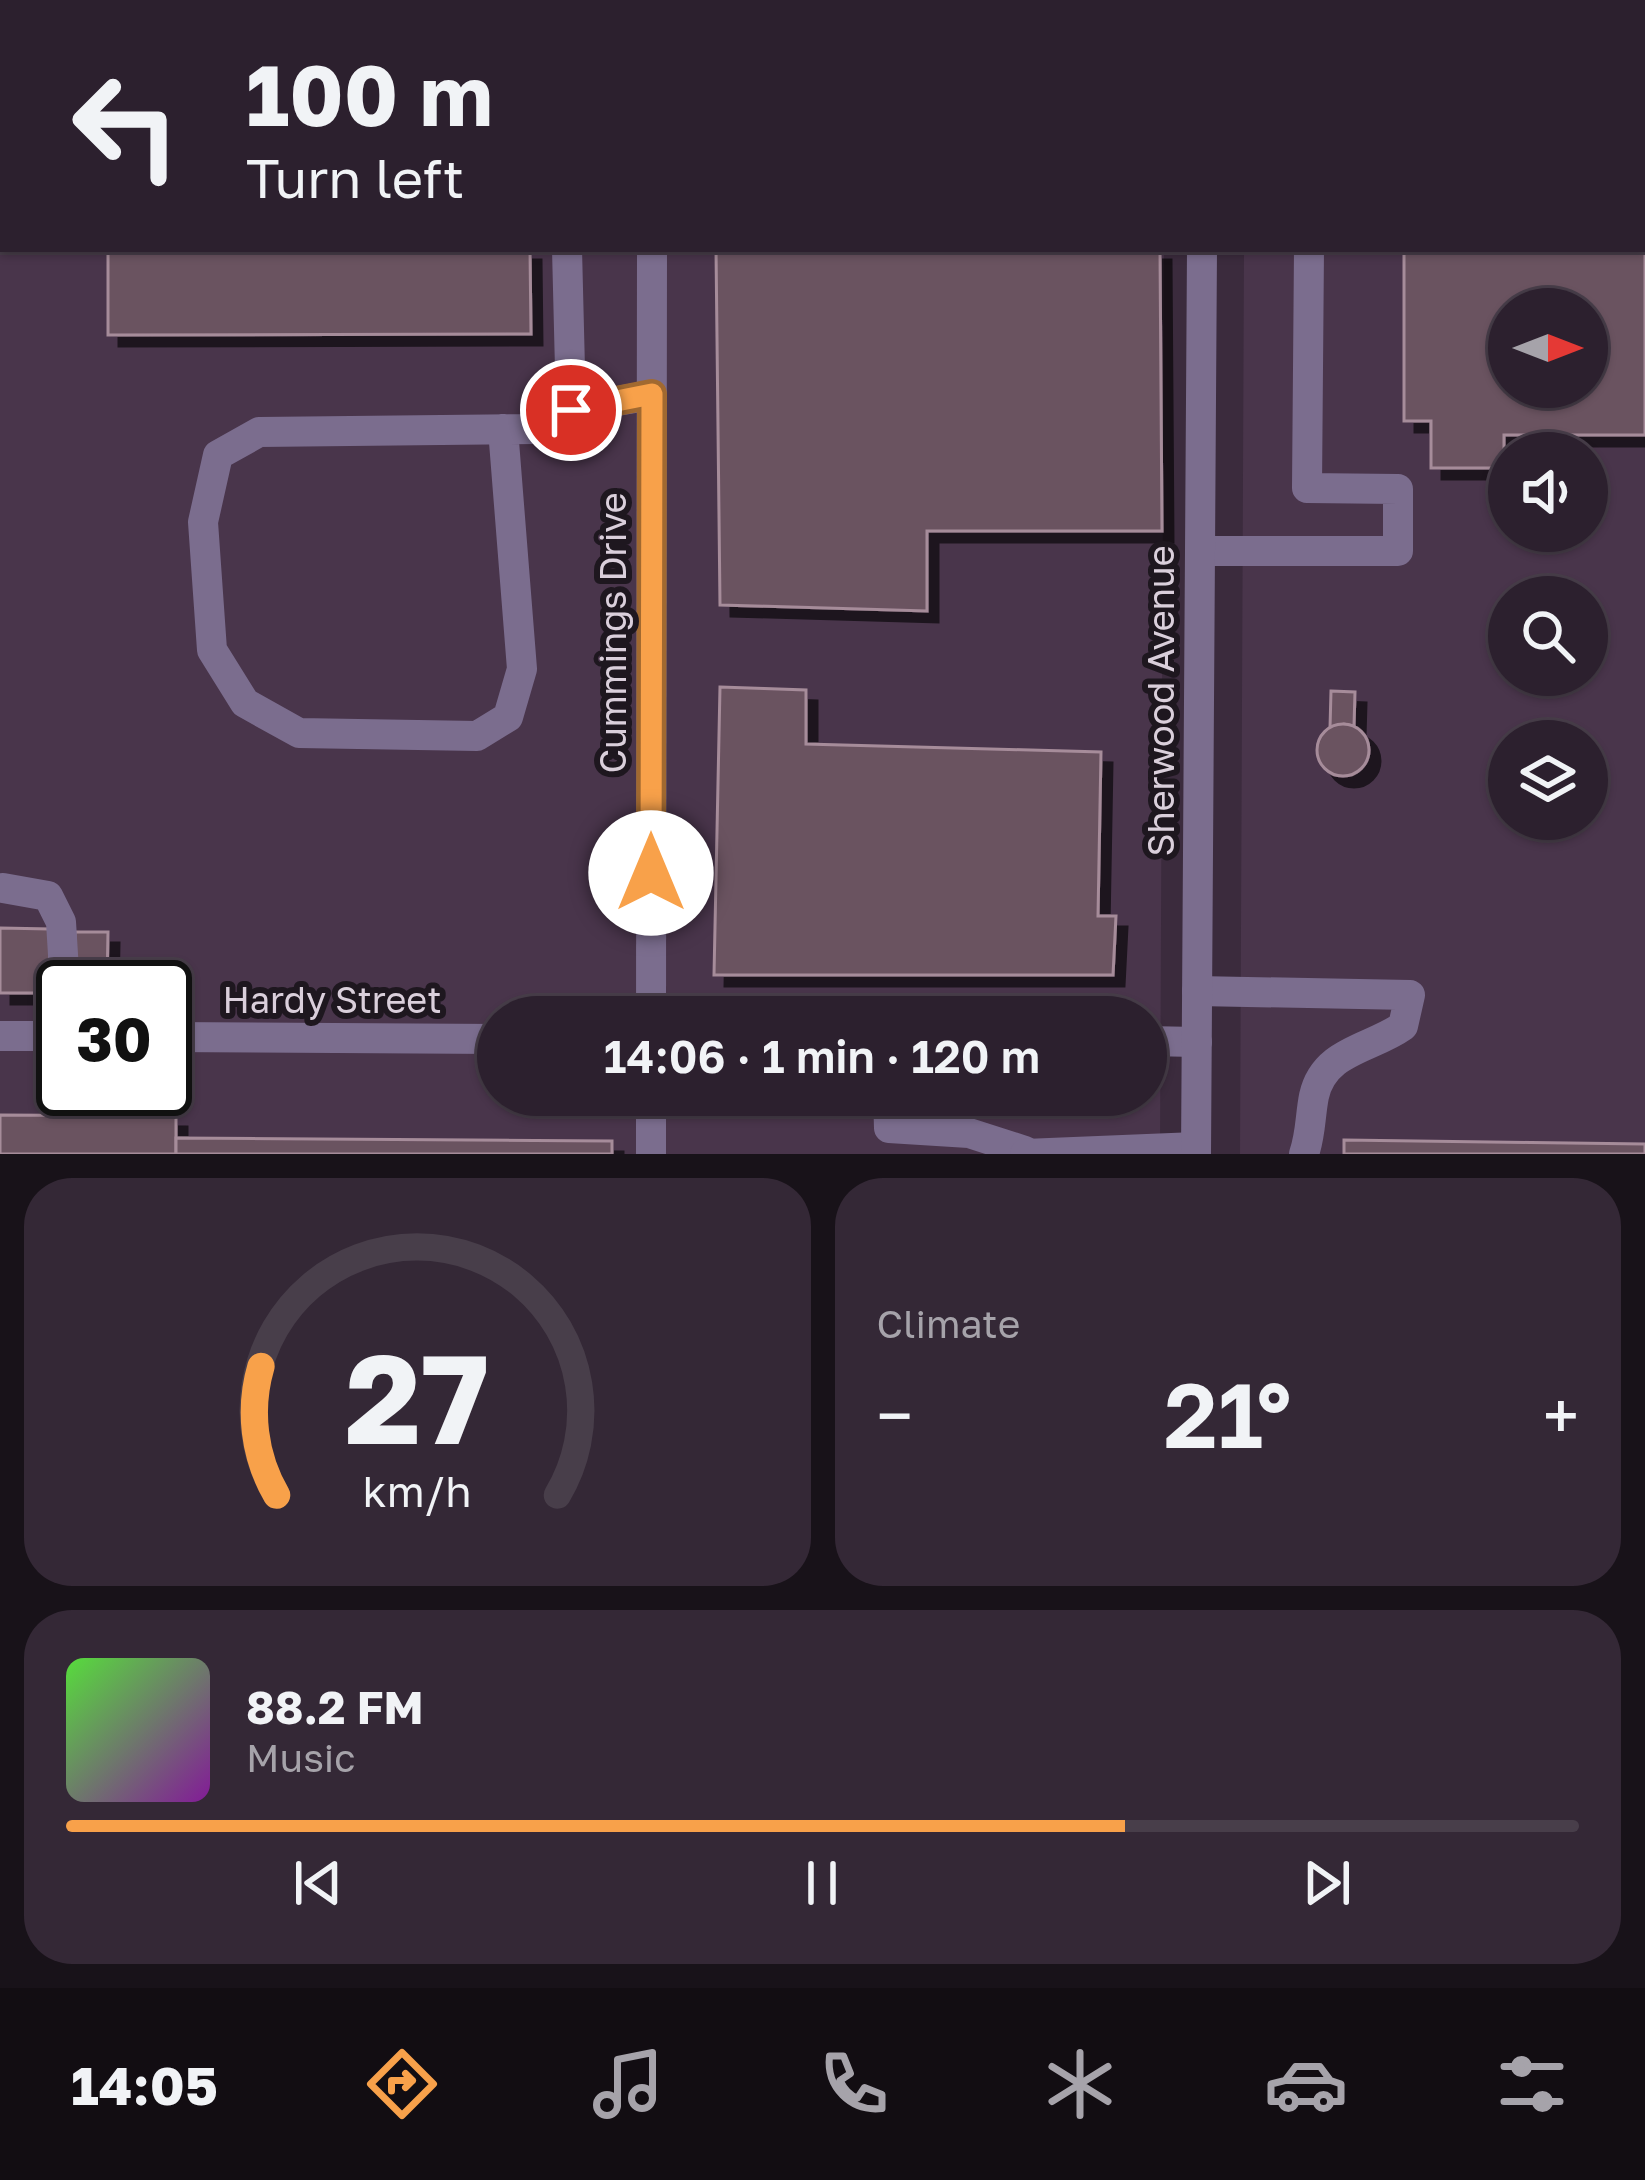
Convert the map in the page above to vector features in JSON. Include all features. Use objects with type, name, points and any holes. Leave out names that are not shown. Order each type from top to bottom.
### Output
[{"type":"street","points":[[503,429],[521,669],[508,717],[477,736],[299,734],[245,703],[212,650],[203,521],[218,454],[260,432],[566,424],[571,410],[567,252]]},
{"type":"street","name":"Cummings Drive","points":[[650,996],[652,252]]},
{"type":"street","name":"Sherwood Avenue","points":[[1196,1150],[1202,252]]},
{"type":"street","points":[[1201,551],[1398,551],[1398,489],[1307,488],[1309,252]]},
{"type":"street","points":[[571,410],[652,394]]},
{"type":"street","points":[[3,888],[48,896],[61,922],[63,960]]},
{"type":"street","points":[[1197,992],[1410,995],[1403,1026],[1383,1041],[1331,1062],[1315,1092],[1304,1154]]},
{"type":"street","points":[[0,1036],[36,1036]]},
{"type":"street","name":"Hardy Street","points":[[192,1037],[477,1040]]},
{"type":"street","points":[[1167,1042],[1197,1042]]},
{"type":"street","points":[[651,1116],[651,1154]]},
{"type":"street","points":[[889,1116],[889,1128],[969,1133],[1024,1153],[1196,1150]]},
{"type":"shaded area","points":[[0,252],[1164,252],[1161,996],[477,996],[477,1116],[1160,1116],[1160,1154],[0,1154]]},
{"type":"shaded area","points":[[1244,252],[1645,252],[1645,1154],[1240,1154]]},
{"type":"building","points":[[108,252],[530,252],[531,334],[108,335]]},
{"type":"building","points":[[716,252],[1160,252],[1162,531],[927,531],[927,611],[720,605]]},
{"type":"building","points":[[1404,252],[1645,252],[1645,435],[1488,432],[1488,468],[1431,468],[1431,421],[1404,421]]},
{"type":"building","points":[[720,687],[806,690],[806,744],[1101,752],[1098,916],[1116,916],[1113,975],[714,975]]},
{"type":"building","points":[[1331,691],[1355,692],[1354,726],[1330,728]]},
{"type":"building","points":[[1343,724],[1361,732],[1369,750],[1361,768],[1343,776],[1325,768],[1317,750],[1325,732]]},
{"type":"building","points":[[0,928],[50,929],[50,960],[36,960],[36,993],[0,993]]},
{"type":"building","points":[[75,932],[108,932],[107,960],[74,960]]},
{"type":"building","points":[[0,1115],[176,1116],[176,1154],[0,1154]]},
{"type":"building","points":[[176,1138],[612,1141],[612,1154],[176,1154]]},
{"type":"building","points":[[1344,1140],[1645,1144],[1645,1154],[1344,1154]]},
{"type":"route","points":[[571,410],[652,394],[651,873]]}]
